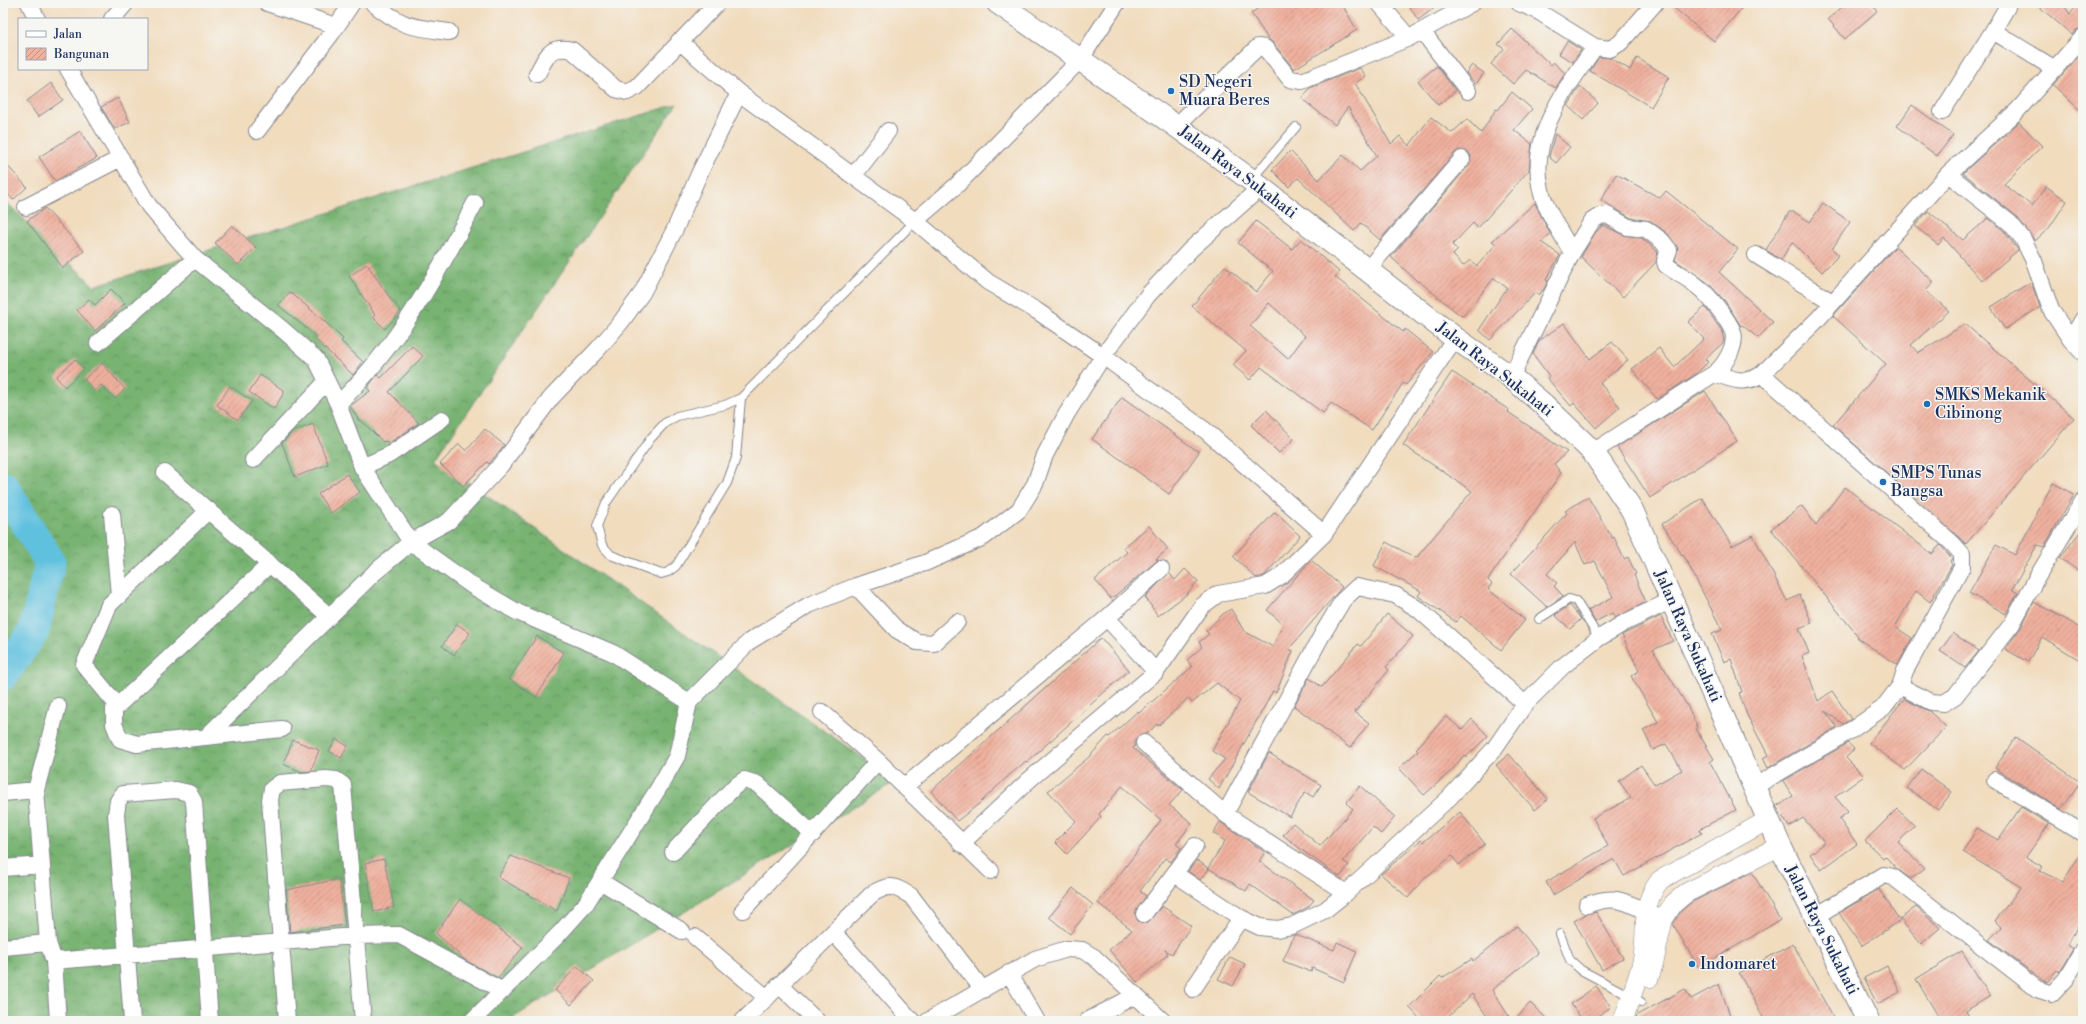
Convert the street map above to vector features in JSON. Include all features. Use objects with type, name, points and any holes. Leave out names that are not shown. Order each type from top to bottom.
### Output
[{"type":"main road","name":"Jalan Raya Sukahati","points":[[998,3],[1176,126],[1255,184],[1455,338],[1511,377],[1544,405],[1593,452],[1632,510],[1780,846],[1868,1021]]},
{"type":"street","points":[[28,3],[36,18]]},
{"type":"street","points":[[113,18],[126,3]]},
{"type":"street","points":[[267,3],[336,26]]},
{"type":"street","points":[[257,131],[352,3]]},
{"type":"street","points":[[372,3],[391,18],[408,26],[449,32]]},
{"type":"street","points":[[537,74],[549,53],[555,49],[564,48],[572,50],[616,89],[627,92],[637,87],[717,3]]},
{"type":"street","points":[[915,221],[957,184],[1080,60],[1117,3]]},
{"type":"street","points":[[1379,3],[1415,35],[1468,91]]},
{"type":"street","points":[[1176,126],[1258,47],[1265,48],[1290,79],[1299,81],[1415,35],[1472,3]]},
{"type":"street","points":[[1519,3],[1536,10],[1595,47],[1610,49],[1620,43],[1655,3]]},
{"type":"street","points":[[1942,112],[2007,7]]},
{"type":"street","points":[[1993,31],[2055,70]]},
{"type":"street","points":[[1715,373],[1730,379],[1743,381],[1762,374],[1817,320],[1948,174],[2017,110],[2055,70],[2083,37]]},
{"type":"street","points":[[680,41],[740,93],[832,162],[854,175],[915,221],[988,282],[1037,311],[1103,356],[1206,431],[1324,534]]},
{"type":"street","points":[[1572,253],[1541,191],[1537,165],[1546,126],[1560,98],[1595,47]]},
{"type":"street","points":[[74,72],[149,206],[195,259],[282,329],[316,359],[338,404],[362,467],[411,542],[471,584],[517,612],[613,653],[689,702]]},
{"type":"street","points":[[206,737],[329,616],[411,542],[449,521],[501,465],[551,398],[598,349],[621,322],[642,293],[675,229],[700,172],[740,93]]},
{"type":"street","points":[[854,175],[888,130]]},
{"type":"street","points":[[26,207],[121,158]]},
{"type":"street","points":[[1367,270],[1462,159]]},
{"type":"street","points":[[1948,174],[2010,223],[2023,239],[2034,261],[2051,310],[2071,340],[2083,353]]},
{"type":"street","points":[[472,1021],[559,934],[585,905],[677,756],[689,702],[750,641],[809,605],[856,586],[925,563],[984,537],[1019,510],[1035,484],[1045,456],[1066,416],[1103,356],[1148,295],[1255,184]]},
{"type":"street","points":[[338,404],[357,385],[392,342],[438,273],[475,203]]},
{"type":"street","points":[[1511,377],[1572,253],[1592,221],[1607,214],[1628,227],[1646,229],[1662,241],[1669,250],[1665,260],[1666,265],[1704,291],[1716,305],[1733,333],[1733,340],[1723,366],[1715,373],[1593,452]]},
{"type":"street","points":[[1756,255],[1832,302]]},
{"type":"street","points":[[98,343],[195,259]]},
{"type":"street","points":[[2071,340],[2083,319]]},
{"type":"street","points":[[961,844],[1029,780],[1156,672],[1202,606],[1218,594],[1265,586],[1281,576],[1324,534],[1455,338]]},
{"type":"street","points":[[1754,787],[1853,729],[1882,708],[1900,686],[1905,671],[1962,567],[1962,554],[1853,457],[1802,408],[1762,374]]},
{"type":"street","points":[[253,460],[327,381]]},
{"type":"street","points":[[362,467],[390,455],[442,419]]},
{"type":"street","points":[[165,473],[329,616]]},
{"type":"street","points":[[1900,686],[1931,702],[1944,703],[1954,696],[2012,624],[2036,580],[2083,501]]},
{"type":"street","points":[[118,706],[84,665],[109,605],[209,510]]},
{"type":"street","points":[[112,514],[118,596]]},
{"type":"street","points":[[270,564],[114,709],[114,724],[118,736],[124,742],[137,744],[282,729]]},
{"type":"street","points":[[904,787],[1107,618],[1161,569]]},
{"type":"street","points":[[856,586],[897,630],[917,642],[934,643],[957,622]]},
{"type":"street","points":[[1225,814],[1323,633],[1343,600],[1357,587],[1395,595],[1418,609],[1525,704]]},
{"type":"street","points":[[1175,874],[1241,918],[1260,927],[1277,929],[1292,926],[1326,910],[1449,798],[1494,749],[1525,704],[1563,666],[1599,638],[1624,623],[1672,600]]},
{"type":"street","points":[[1107,618],[1156,672]]},
{"type":"street","points":[[58,706],[36,790],[48,943],[54,961],[58,1021]]},
{"type":"street","points":[[822,712],[878,761],[961,844],[991,871]]},
{"type":"street","points":[[1144,743],[1225,814],[1346,893]]},
{"type":"street","points":[[743,910],[878,761]]},
{"type":"street","points":[[287,1021],[270,800],[272,789],[280,783],[326,779],[336,780],[343,785],[354,936],[363,1021]]},
{"type":"street","points":[[673,852],[734,787],[744,780],[757,784],[812,834]]},
{"type":"street","points":[[1995,780],[2083,833]]},
{"type":"street","points":[[3,793],[36,790]]},
{"type":"street","points":[[132,1021],[116,814],[118,801],[123,794],[176,790],[189,793],[194,802],[210,1021]]},
{"type":"street","points":[[1636,1021],[1636,1000],[1642,962],[1645,911],[1654,889],[1660,880],[1768,820]]},
{"type":"street","points":[[1144,914],[1195,846]]},
{"type":"street","points":[[1623,1021],[1636,1000],[1654,962],[1663,920],[1673,904],[1686,893],[1780,846]]},
{"type":"street","points":[[3,868],[42,865]]},
{"type":"street","points":[[1816,916],[1884,875],[1893,877],[2038,989],[2046,993],[2052,994],[2066,979],[2083,950]]},
{"type":"street","points":[[600,881],[688,934],[767,998]]},
{"type":"street","points":[[743,1021],[872,894],[885,886],[896,887],[911,896],[983,990]]},
{"type":"street","points":[[1587,905],[1607,898],[1614,898],[1623,900],[1663,920]]},
{"type":"street","points":[[1193,989],[1241,918]]},
{"type":"street","points":[[833,932],[912,1021]]},
{"type":"street","points":[[54,961],[354,936],[399,934],[503,991]]},
{"type":"street","points":[[3,947],[48,943]]},
{"type":"street","points":[[928,1021],[1035,959],[1068,949],[1082,950],[1094,957],[1163,1021]]},
{"type":"street","points":[[1009,973],[1037,1021]]},
{"type":"street","points":[[779,985],[817,1021]]},
{"type":"street","points":[[1087,1021],[1136,995]]},
{"type":"lane","points":[[1255,184],[1296,127]]},
{"type":"lane","points":[[741,398],[736,458],[727,483],[676,566],[668,572],[661,574],[611,555],[602,545],[597,526],[606,503],[651,438],[665,423],[677,416],[725,405],[741,398],[915,221]]},
{"type":"lane","points":[[1539,618],[1569,599],[1573,599],[1576,601],[1599,638]]},
{"type":"lane","points":[[1560,934],[1570,960],[1575,965],[1636,1000]]},
{"type":"green space","points":[[677,104],[435,459],[896,781],[508,1021],[3,1021],[3,199],[94,286]]},
{"type":"building","points":[[1267,3],[1341,3],[1357,30],[1294,69],[1268,39],[1251,13]]},
{"type":"building","points":[[1407,3],[1441,3],[1418,20]]},
{"type":"building","points":[[1668,3],[1746,3],[1714,41]]},
{"type":"building","points":[[1847,3],[1870,3],[1877,11],[1845,39],[1828,19]]},
{"type":"building","points":[[2035,3],[2062,3],[2070,14],[2079,3],[2083,3],[2083,28],[2076,30],[2072,35]]},
{"type":"building","points":[[1512,29],[1551,65],[1553,62],[1565,73],[1556,88],[1526,70],[1513,84],[1491,64],[1504,49],[1498,44]]},
{"type":"building","points":[[1567,41],[1581,50],[1573,62],[1559,54]]},
{"type":"building","points":[[2083,51],[2083,113],[2053,85]]},
{"type":"building","points":[[1599,57],[1611,58],[1630,70],[1637,58],[1669,77],[1651,107],[1590,71]]},
{"type":"building","points":[[1472,65],[1484,73],[1476,84],[1466,73]]},
{"type":"building","points":[[1437,66],[1456,91],[1438,105],[1418,81]]},
{"type":"building","points":[[1360,68],[1366,76],[1355,83],[1391,144],[1400,136],[1409,146],[1431,117],[1452,133],[1467,119],[1481,133],[1496,109],[1498,110],[1512,92],[1532,109],[1514,130],[1532,144],[1529,170],[1478,228],[1473,223],[1452,245],[1458,250],[1453,255],[1463,266],[1470,260],[1477,266],[1496,244],[1492,241],[1535,203],[1550,234],[1541,242],[1560,255],[1546,280],[1548,281],[1544,289],[1538,295],[1535,293],[1490,340],[1479,330],[1507,288],[1494,278],[1464,315],[1461,316],[1419,281],[1418,282],[1391,257],[1469,165],[1471,156],[1468,152],[1459,150],[1455,153],[1380,240],[1361,223],[1354,231],[1298,178],[1289,187],[1272,170],[1290,151],[1319,180],[1343,155],[1360,171],[1377,156],[1348,107],[1335,125],[1302,99],[1310,88]]},
{"type":"building","points":[[51,83],[63,100],[38,117],[27,101]]},
{"type":"building","points":[[1580,86],[1598,103],[1583,120],[1568,106]]},
{"type":"building","points":[[118,98],[130,122],[115,129],[101,107]]},
{"type":"building","points":[[1912,105],[1953,135],[1937,156],[1897,126]]},
{"type":"building","points":[[2019,122],[2042,146],[2004,184],[2032,206],[2046,186],[2067,201],[2049,228],[2035,241],[2016,216],[1963,173]]},
{"type":"building","points":[[80,131],[97,158],[55,181],[39,157]]},
{"type":"building","points":[[1555,134],[1570,147],[1556,163],[1549,157]]},
{"type":"building","points":[[3,161],[27,187],[13,200],[3,188]]},
{"type":"building","points":[[1616,174],[1660,198],[1666,191],[1738,249],[1719,272],[1773,322],[1758,338],[1742,325],[1741,326],[1725,301],[1708,283],[1675,260],[1678,248],[1668,234],[1651,221],[1631,218],[1601,200]]},
{"type":"building","points":[[1823,203],[1850,222],[1832,249],[1839,255],[1822,272],[1792,242],[1781,260],[1766,250],[1789,212],[1794,212],[1810,222]]},
{"type":"building","points":[[45,208],[84,251],[63,268],[27,221]]},
{"type":"building","points":[[1928,211],[1963,240],[1988,218],[2003,230],[2018,250],[1982,281],[1944,238],[1938,245],[1915,226]]},
{"type":"building","points":[[1256,221],[1292,249],[1301,239],[1339,272],[1335,277],[1403,332],[1405,329],[1433,352],[1406,385],[1403,383],[1372,430],[1331,403],[1323,413],[1261,367],[1250,380],[1233,365],[1246,351],[1192,306],[1225,266],[1256,292],[1273,271],[1238,243]],"holes":[[[1269,303],[1305,336],[1288,359],[1250,326]]]},
{"type":"building","points":[[232,225],[256,247],[238,265],[215,243]]},
{"type":"building","points":[[1603,225],[1624,235],[1642,238],[1658,252],[1656,262],[1623,297],[1581,257],[1595,233]]},
{"type":"building","points":[[1895,247],[1934,282],[1926,291],[1949,311],[1911,345],[1918,353],[1965,324],[2074,418],[1966,544],[1833,425],[1886,364],[1833,316]]},
{"type":"building","points":[[367,264],[392,301],[401,311],[385,329],[373,317],[375,315],[349,276]]},
{"type":"building","points":[[2031,282],[2040,307],[2005,329],[1991,307]]},
{"type":"building","points":[[111,289],[125,303],[95,331],[77,310],[89,299],[95,305]]},
{"type":"building","points":[[290,292],[343,339],[341,341],[363,362],[353,375],[315,339],[317,337],[278,305]]},
{"type":"building","points":[[1705,307],[1722,331],[1724,342],[1705,359],[1708,362],[1696,374],[1657,399],[1632,369],[1659,348],[1674,367],[1704,339],[1688,322]]},
{"type":"building","points":[[1564,323],[1590,359],[1612,342],[1628,360],[1600,383],[1620,407],[1596,428],[1574,403],[1571,406],[1547,378],[1549,376],[1533,354],[1539,341]]},
{"type":"building","points":[[412,346],[423,356],[389,392],[419,423],[388,444],[387,441],[383,442],[361,420],[359,421],[350,406],[370,391],[367,388],[377,375],[381,378]]},
{"type":"building","points":[[75,359],[84,369],[65,387],[56,377]]},
{"type":"building","points":[[102,363],[125,389],[115,399],[101,385],[94,391],[84,379]]},
{"type":"building","points":[[1452,372],[1509,410],[1508,412],[1567,452],[1554,464],[1561,473],[1488,580],[1492,584],[1488,589],[1525,620],[1501,650],[1461,616],[1456,622],[1418,596],[1421,591],[1374,566],[1386,542],[1416,558],[1472,491],[1403,445]]},
{"type":"building","points":[[260,375],[285,391],[274,409],[249,392]]},
{"type":"building","points":[[230,386],[252,401],[238,420],[217,405]]},
{"type":"building","points":[[1705,391],[1737,441],[1650,498],[1617,447]]},
{"type":"building","points":[[1122,397],[1199,452],[1169,494],[1092,439]]},
{"type":"building","points":[[1266,410],[1294,439],[1279,453],[1251,425]]},
{"type":"building","points":[[313,424],[328,464],[295,477],[282,443],[292,432]]},
{"type":"building","points":[[485,429],[504,445],[489,464],[487,462],[463,486],[440,464],[459,444],[466,451]]},
{"type":"building","points":[[347,474],[360,492],[331,513],[318,494]]},
{"type":"building","points":[[2053,483],[2074,494],[2044,547],[2037,545],[2012,590],[2018,593],[2006,614],[1969,593],[1996,545],[2015,555]]},
{"type":"building","points":[[1845,487],[1932,554],[1940,545],[1952,558],[1950,561],[1952,565],[1930,602],[1916,591],[1895,627],[1912,638],[1898,665],[1857,638],[1858,636],[1771,529],[1802,506],[1816,525]]},
{"type":"building","points":[[1588,497],[1612,538],[1614,537],[1624,559],[1628,557],[1646,602],[1615,618],[1612,613],[1595,622],[1588,610],[1613,597],[1595,561],[1585,565],[1575,542],[1547,574],[1557,583],[1554,586],[1563,596],[1547,607],[1511,574],[1567,513],[1565,511]]},
{"type":"building","points":[[1702,498],[1732,546],[1753,535],[1787,601],[1800,595],[1812,623],[1799,628],[1809,653],[1802,656],[1818,701],[1832,691],[1851,719],[1843,724],[1825,711],[1837,727],[1768,768],[1763,758],[1768,755],[1747,715],[1739,693],[1742,692],[1731,659],[1724,662],[1712,634],[1722,630],[1683,554],[1682,555],[1662,524]]},
{"type":"building","points":[[1275,512],[1300,536],[1264,576],[1256,578],[1233,556]]},
{"type":"building","points":[[1149,526],[1168,549],[1156,559],[1158,560],[1111,599],[1095,580],[1127,552],[1123,548]]},
{"type":"building","points":[[2083,528],[2083,574],[2060,558]]},
{"type":"building","points":[[1311,560],[1342,587],[1289,649],[1293,651],[1276,693],[1273,691],[1219,789],[1208,779],[1225,759],[1212,751],[1240,701],[1217,683],[1192,703],[1188,698],[1158,726],[1157,724],[1147,734],[1141,734],[1135,741],[1135,746],[1133,748],[1183,790],[1169,805],[1192,823],[1176,844],[1181,848],[1171,862],[1165,858],[1140,891],[1146,896],[1135,913],[1138,921],[1147,923],[1162,906],[1191,926],[1172,954],[1165,950],[1168,954],[1137,982],[1109,950],[1132,930],[1098,903],[1161,820],[1122,786],[1099,814],[1101,817],[1067,854],[1055,842],[1076,821],[1048,791],[1089,757],[1108,736],[1109,737],[1138,711],[1139,713],[1192,667],[1187,660],[1202,647],[1199,642],[1209,634],[1206,631],[1223,614],[1231,609],[1244,631],[1273,647],[1283,624],[1267,610]]},
{"type":"building","points":[[1185,569],[1198,581],[1187,594],[1158,616],[1145,597],[1169,573],[1175,580]]},
{"type":"building","points":[[2034,602],[2083,629],[2083,662],[2042,637],[2028,662],[2005,649],[2020,629]]},
{"type":"building","points":[[1570,605],[1581,619],[1570,629],[1555,615]]},
{"type":"building","points":[[1387,614],[1413,636],[1386,667],[1389,670],[1355,712],[1369,723],[1350,748],[1294,706],[1309,678],[1322,687],[1358,644],[1361,646]]},
{"type":"building","points":[[1661,616],[1673,641],[1653,650],[1688,707],[1698,728],[1696,729],[1714,759],[1710,762],[1736,810],[1700,829],[1702,833],[1624,876],[1614,859],[1553,895],[1546,882],[1608,846],[1593,818],[1631,798],[1619,781],[1641,765],[1655,785],[1682,770],[1666,744],[1653,750],[1643,730],[1658,722],[1631,676],[1639,671],[1622,635]]},
{"type":"building","points":[[457,624],[470,633],[454,655],[442,646]]},
{"type":"building","points":[[1953,633],[1979,651],[1965,668],[1940,651]]},
{"type":"building","points":[[537,636],[564,653],[536,697],[509,679]]},
{"type":"building","points":[[1101,638],[1129,670],[1027,762],[1026,761],[980,803],[957,821],[931,791]]},
{"type":"building","points":[[1904,699],[1929,711],[1946,727],[1905,770],[1869,743]]},
{"type":"building","points":[[1446,716],[1462,730],[1472,719],[1488,736],[1466,757],[1464,755],[1451,771],[1424,795],[1399,768],[1418,751],[1416,749]]},
{"type":"building","points":[[2016,737],[2080,782],[2061,809],[1995,768]]},
{"type":"building","points":[[336,739],[348,746],[341,758],[329,751]]},
{"type":"building","points":[[293,740],[319,750],[311,771],[302,772],[283,764]]},
{"type":"building","points":[[1848,743],[1854,749],[1846,758],[1864,776],[1835,797],[1848,812],[1839,819],[1857,844],[1821,870],[1810,854],[1825,843],[1803,818],[1789,827],[1776,806],[1793,796],[1783,781]]},
{"type":"building","points":[[1269,753],[1321,785],[1313,797],[1305,792],[1290,817],[1248,792]]},
{"type":"building","points":[[1509,754],[1548,799],[1535,810],[1496,765]]},
{"type":"building","points":[[1921,769],[1952,792],[1938,810],[1907,788]]},
{"type":"building","points":[[1360,786],[1395,817],[1381,834],[1373,827],[1343,861],[1349,865],[1340,877],[1283,835],[1293,823],[1320,846],[1353,809],[1346,803]]},
{"type":"building","points":[[2021,807],[2049,824],[2026,857],[2043,867],[2040,871],[2063,882],[2083,850],[2083,915],[2068,945],[2073,949],[2059,972],[2057,970],[2047,982],[2042,980],[1989,940],[2001,927],[1995,921],[2021,887],[1963,852],[1977,828],[1998,840]]},
{"type":"building","points":[[1897,809],[1915,826],[1898,842],[1924,869],[1911,879],[1897,869],[1885,856],[1883,858],[1865,841]]},
{"type":"building","points":[[1460,812],[1485,844],[1459,865],[1452,856],[1425,878],[1408,898],[1381,874],[1421,840],[1423,842]]},
{"type":"building","points":[[1220,822],[1265,852],[1259,861],[1314,900],[1308,907],[1293,915],[1250,884],[1246,891],[1208,868],[1225,841],[1213,833]]},
{"type":"building","points":[[511,856],[569,878],[557,911],[498,877]]},
{"type":"building","points":[[384,859],[394,907],[374,912],[365,863]]},
{"type":"building","points":[[1197,860],[1209,869],[1200,880],[1188,871]]},
{"type":"building","points":[[1752,872],[1780,920],[1699,968],[1673,924],[1681,911],[1692,902]]},
{"type":"building","points":[[339,879],[345,925],[290,932],[286,890]]},
{"type":"building","points":[[1073,888],[1093,905],[1070,934],[1049,917]]},
{"type":"building","points":[[1879,889],[1900,921],[1861,946],[1839,913]]},
{"type":"building","points":[[460,899],[523,947],[498,978],[465,960],[436,933]]},
{"type":"building","points":[[1916,907],[1940,928],[1921,944],[1900,919]]},
{"type":"building","points":[[1596,912],[1623,958],[1602,970],[1574,921],[1586,914]]},
{"type":"building","points":[[1517,926],[1538,953],[1492,990],[1512,1021],[1490,1021],[1472,994],[1444,1021],[1422,1021],[1409,1007],[1440,976],[1442,978],[1472,959],[1473,961]]},
{"type":"building","points":[[1294,935],[1334,950],[1337,942],[1357,951],[1344,982],[1312,968],[1311,972],[1283,961]]},
{"type":"building","points":[[1793,944],[1835,1021],[1765,1021],[1739,973]]},
{"type":"building","points":[[1962,951],[1990,996],[1966,1011],[1971,1021],[1941,1021],[1916,979]]},
{"type":"building","points":[[1230,957],[1245,964],[1233,986],[1218,979]]},
{"type":"building","points":[[577,966],[594,981],[571,1005],[555,990]]},
{"type":"building","points":[[1887,966],[1900,992],[1877,1004],[1864,978]]},
{"type":"building","points":[[1719,984],[1732,1021],[1635,1021],[1637,1015],[1685,989],[1691,999]]},
{"type":"building","points":[[1596,986],[1611,1007],[1590,1021],[1583,1021],[1571,1004]]},
{"type":"building","points":[[1530,1003],[1549,1021],[1514,1021]]},
{"type":"waterway","points":[[3,486],[50,562],[34,631],[3,675]]},
{"type":"place","name":"SD Negeri Muara Beres","points":[[1171,91]]},
{"type":"place","name":"SMKS Mekanik Cibinong","points":[[1927,404]]},
{"type":"place","name":"SMPS Tunas Bangsa","points":[[1883,482]]},
{"type":"place","name":"Indomaret","points":[[1692,964]]}]
